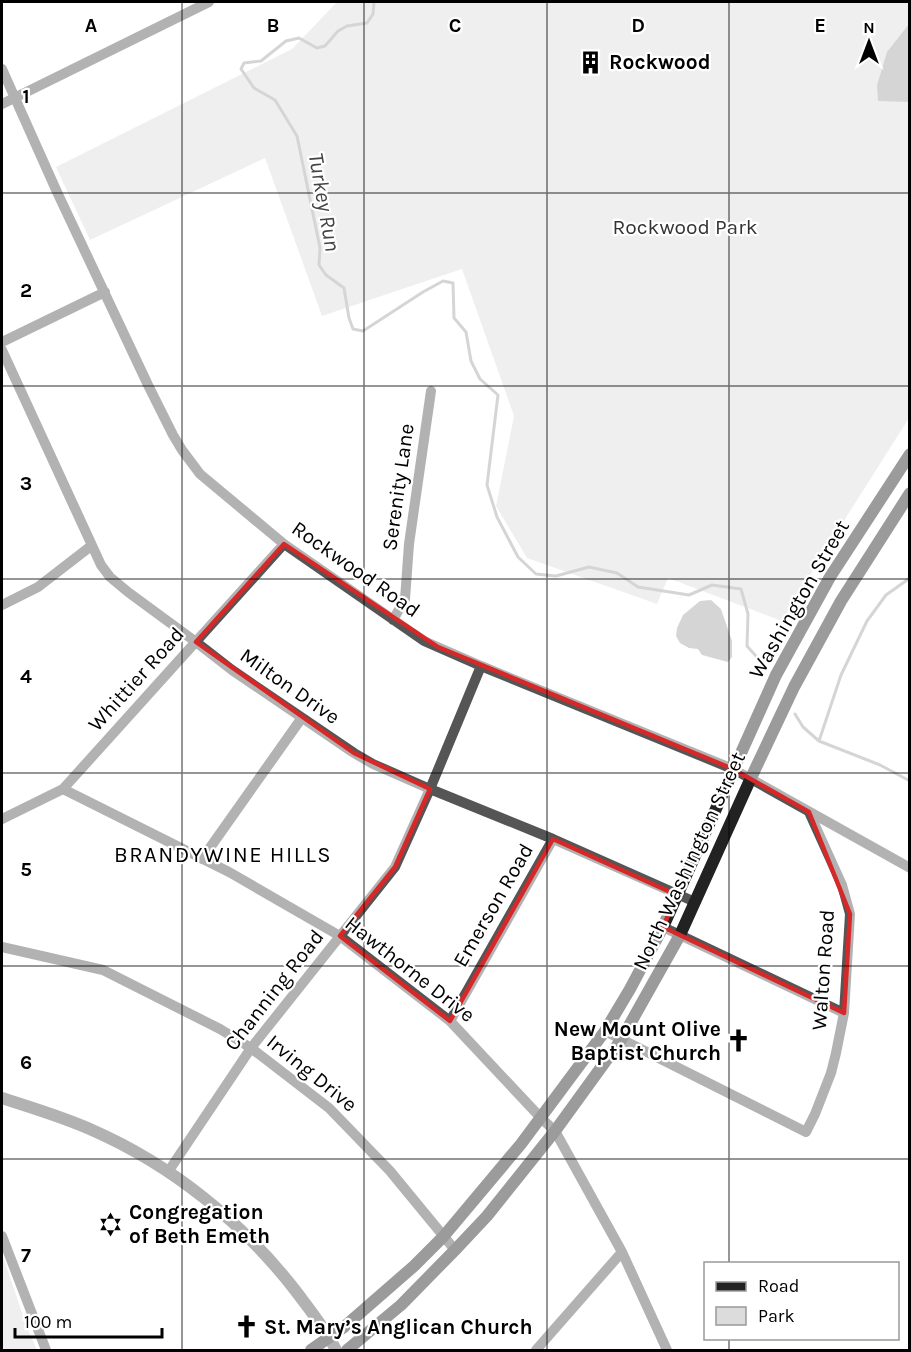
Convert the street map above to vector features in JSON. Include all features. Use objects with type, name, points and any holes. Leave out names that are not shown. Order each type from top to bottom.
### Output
[{"type":"main road","name":"Washington Street","points":[[733,769],[776,675],[804,622],[909,454]]},
{"type":"main road","name":"North Washington Street","points":[[347,1350],[400,1305],[487,1216],[555,1131],[621,1040],[680,935],[789,696],[841,601],[909,493]]},
{"type":"main road","name":"North Washington Street","points":[[311,1350],[344,1327],[444,1237],[541,1118],[605,1032],[663,927],[733,769]]},
{"type":"street","points":[[2,104],[209,2]]},
{"type":"street","name":"Rockwood Road","points":[[2,69],[173,435],[200,474],[284,544],[424,641],[733,769],[909,868]]},
{"type":"street","points":[[2,342],[105,292]]},
{"type":"street","name":"Milton Drive","points":[[2,350],[91,546],[110,577],[128,592],[301,719],[373,764],[553,839],[695,902]]},
{"type":"street","name":"Serenity Lane","points":[[393,620],[405,599],[409,544],[431,391]]},
{"type":"street","name":"Whittier Road","points":[[2,819],[63,789],[284,544]]},
{"type":"street","points":[[2,605],[38,587],[91,546]]},
{"type":"street","name":"Channing Road","points":[[168,1173],[251,1048],[395,867],[481,666]]},
{"type":"street","points":[[202,859],[301,719]]},
{"type":"street","name":"Hawthorne Drive","points":[[63,789],[229,872],[340,936],[450,1021],[555,1131],[622,1252],[667,1350]]},
{"type":"street","name":"Walton Road","points":[[621,1040],[806,1132],[831,1073],[844,1013],[850,914],[842,885],[809,812]]},
{"type":"street","name":"Emerson Road","points":[[450,1021],[553,839]]},
{"type":"street","points":[[663,927],[844,1013]]},
{"type":"street","name":"Irving Drive","points":[[2,947],[103,970],[220,1029],[251,1048],[329,1108],[390,1171],[455,1250]]},
{"type":"street","points":[[605,1032],[621,1040]]},
{"type":"street","points":[[2,1098],[57,1116],[93,1131],[142,1156],[192,1189],[228,1217],[254,1243],[289,1283],[336,1350]]},
{"type":"street","points":[[2,1236],[46,1350]]},
{"type":"street","points":[[536,1350],[622,1252]]},
{"type":"highlighted area","points":[[284,544],[438,647],[733,769],[809,812],[850,914],[844,1013],[663,927],[677,895],[553,839],[450,1021],[340,936],[395,867],[430,789],[354,753],[196,642]]},
{"type":"green space","name":"Rockwood Park","points":[[337,2],[909,2],[909,418],[782,621],[668,578],[657,604],[527,558],[496,506],[514,416],[462,269],[322,316],[265,158],[90,240],[56,167],[292,49]]},
{"type":"green space","points":[[2,1254],[27,1327],[37,1350],[2,1350]]},
{"type":"shaded area","points":[[909,24],[909,102],[878,101],[877,85],[887,52]]},
{"type":"shaded area","points":[[711,600],[721,609],[732,641],[732,657],[728,662],[702,655],[698,649],[689,648],[680,643],[676,636],[683,615],[700,601]]},
{"type":"waterway","name":"Turkey Run","points":[[374,2],[373,14],[367,23],[347,26],[338,31],[325,46],[317,48],[299,38],[286,41],[261,61],[244,63],[241,69],[254,88],[275,100],[297,136],[320,248],[319,265],[326,275],[344,288],[353,329],[363,331],[443,281],[453,283],[454,318],[466,332],[471,361],[480,379],[498,395],[487,485],[497,517],[518,557],[536,574],[556,576],[589,567],[617,573],[638,587],[689,595],[712,585],[741,589],[748,614],[747,646],[764,665]]},
{"type":"waterway","points":[[910,578],[886,595],[867,621],[841,675],[819,741],[880,765],[910,781]]},
{"type":"waterway","name":"Turkey Run","points":[[795,714],[803,727],[819,741]]},
{"type":"place","name":"Rockwood","points":[[591,62]]},
{"type":"place","name":"New Mount Olive Baptist Church","points":[[739,1041]]},
{"type":"place","name":"Congregation of Beth Emeth","points":[[111,1224]]},
{"type":"place","name":"St. Mary’s Anglican Church","points":[[246,1327]]},
{"type":"district","name":"BRANDYWINE HILLS","points":[[223,854]]}]
